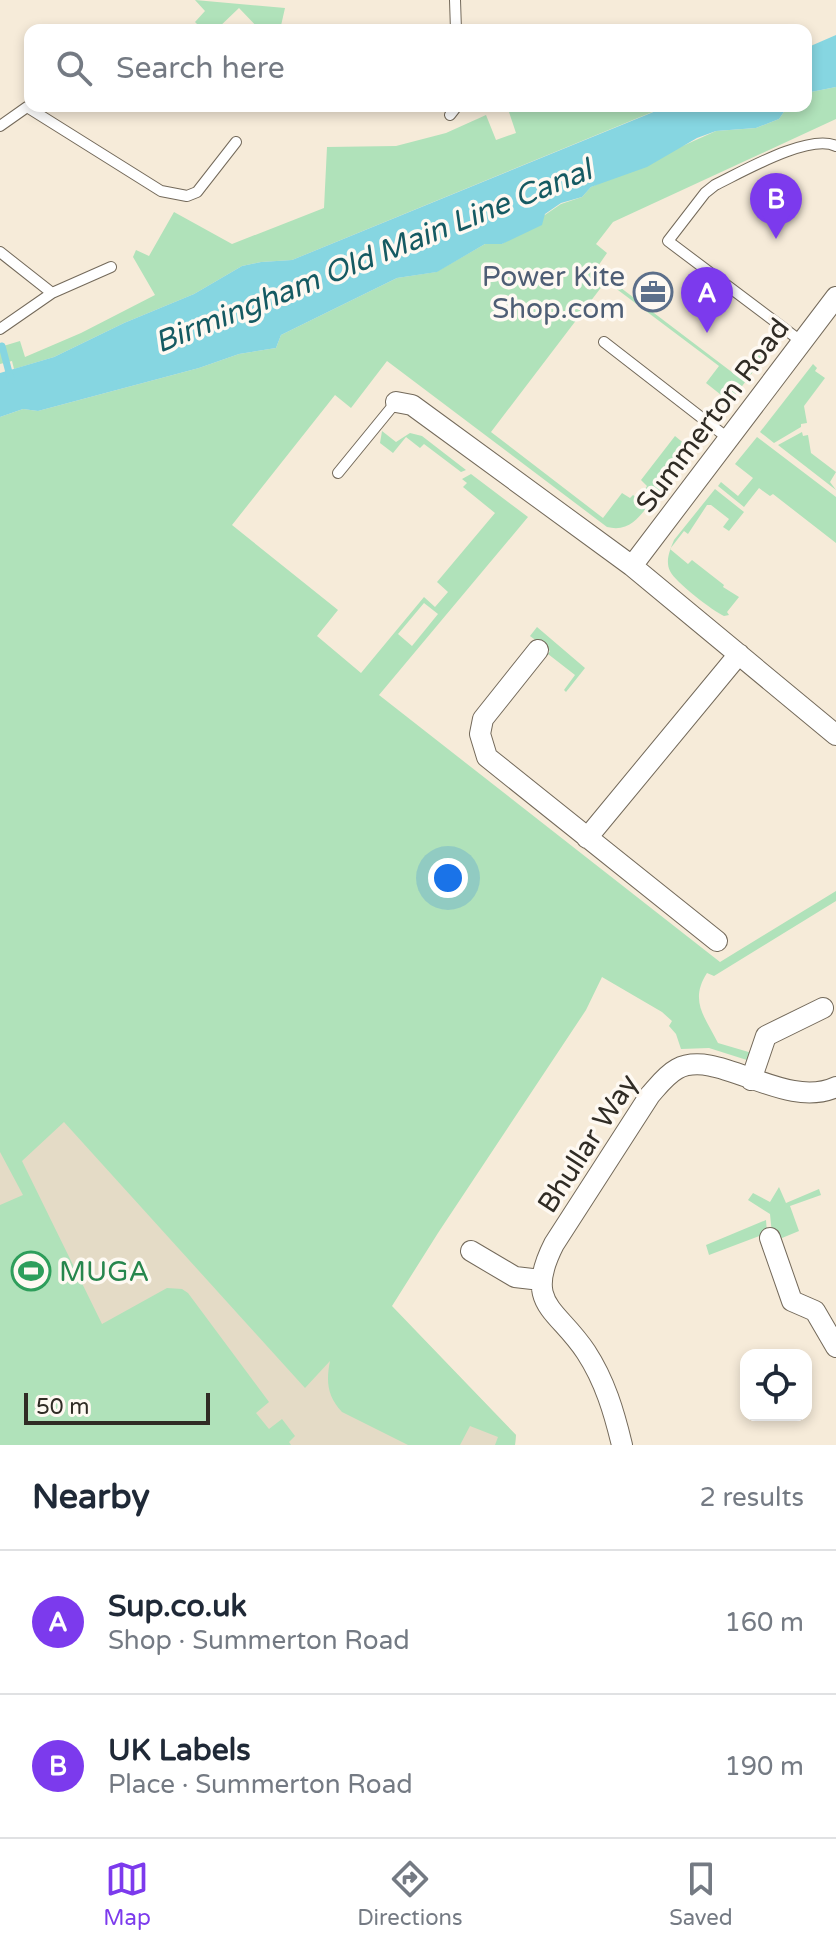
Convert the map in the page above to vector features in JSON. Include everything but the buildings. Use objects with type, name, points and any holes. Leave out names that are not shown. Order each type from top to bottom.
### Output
[{"type":"street","name":"Summerton Road","points":[[632,566],[836,297]]},
{"type":"street","points":[[396,402],[412,405],[632,566],[836,735]]},
{"type":"street","points":[[538,650],[483,719],[480,734],[484,753],[717,941]]},
{"type":"street","points":[[587,838],[739,654]]},
{"type":"street","points":[[751,1080],[766,1036],[823,1008]]},
{"type":"street","name":"Bhullar Way","points":[[541,1280],[543,1265],[554,1244],[662,1081],[679,1068],[709,1065],[751,1080],[804,1093],[828,1091],[836,1087]]},
{"type":"street","points":[[770,1238],[792,1301],[815,1311],[831,1349]]},
{"type":"street","points":[[471,1251],[515,1277],[541,1280],[544,1298],[551,1312],[584,1349],[600,1376],[613,1407],[622,1445]]},
{"type":"lane","points":[[455,0],[456,24]]},
{"type":"lane","points":[[0,126],[24,109]]},
{"type":"lane","points":[[35,112],[161,191],[187,196],[197,192],[236,142]]},
{"type":"lane","points":[[802,342],[668,241],[705,193],[715,185],[803,145],[827,142],[836,146]]},
{"type":"lane","points":[[0,252],[52,293]]},
{"type":"lane","points":[[0,329],[52,293],[111,267]]},
{"type":"lane","points":[[604,342],[730,439]]},
{"type":"lane","points":[[338,473],[396,402]]},
{"type":"shaded area","points":[[34,1088],[305,1387],[384,1302],[516,1435],[515,1445],[0,1445],[0,1120]]},
{"type":"green space","points":[[195,0],[285,8],[281,24],[254,24],[239,8],[222,24],[197,24],[195,22],[205,11]]},
{"type":"green space","points":[[836,87],[836,119],[613,222],[596,244],[607,253],[596,269],[737,376],[770,334],[777,340],[730,402],[706,383],[719,366],[606,281],[491,432],[603,518],[622,493],[630,498],[633,495],[648,506],[631,524],[620,528],[607,527],[387,361],[351,408],[335,395],[232,525],[338,610],[317,636],[361,673],[424,597],[435,607],[448,592],[437,582],[495,513],[463,487],[467,483],[462,479],[471,474],[528,517],[379,695],[720,962],[836,891],[836,901],[714,976],[707,973],[699,992],[704,1017],[718,1043],[752,1053],[750,1061],[709,1048],[681,1049],[676,1034],[669,1026],[672,1021],[602,977],[586,1010],[392,1306],[516,1435],[515,1445],[495,1445],[498,1437],[470,1426],[460,1445],[408,1445],[342,1412],[329,1388],[330,1361],[305,1388],[64,1122],[22,1161],[102,1324],[167,1288],[182,1289],[269,1402],[256,1413],[269,1429],[282,1419],[295,1436],[289,1442],[291,1445],[0,1445],[0,1205],[23,1195],[0,1152],[0,417],[23,409],[38,411],[199,368],[239,354],[276,348],[281,335],[397,278],[436,272],[485,244],[502,244],[561,204],[582,197],[591,187],[716,131],[756,128],[779,119],[784,112],[812,112],[812,92]],"holes":[[[424,603],[438,614],[412,646],[398,634]]]},
{"type":"green space","points":[[509,112],[652,112],[292,260],[242,266],[194,294],[54,357],[14,369],[12,361],[0,364],[0,347],[20,341],[25,357],[81,333],[155,295],[133,257],[136,250],[149,256],[174,212],[232,244],[324,208],[327,147],[396,146],[446,133],[486,115],[496,140],[516,133]]},
{"type":"green space","points":[[813,364],[817,368],[815,371],[825,378],[804,406],[807,423],[774,443],[760,432]]},
{"type":"green space","points":[[382,431],[396,442],[410,433],[422,436],[466,470],[461,472],[424,444],[420,448],[406,437],[393,453],[380,443]]},
{"type":"green space","points":[[802,432],[803,436],[808,435],[811,453],[836,472],[830,482],[836,490],[778,445]]},
{"type":"green space","points":[[675,436],[692,450],[652,502],[642,494],[647,486],[641,480]]},
{"type":"green space","points":[[757,437],[836,497],[836,543],[773,494],[770,496],[759,488],[744,507],[718,486],[721,482],[738,496],[753,478],[735,464]]},
{"type":"green space","points":[[715,489],[744,512],[729,531],[723,527],[729,519],[707,505],[688,534],[684,531],[671,548]]},
{"type":"green space","points":[[670,549],[688,564],[692,560],[739,597],[727,612],[729,615],[724,616],[712,608],[673,576],[668,563]]},
{"type":"green space","points":[[537,627],[585,668],[566,692],[564,690],[575,675],[530,636]]},
{"type":"green space","points":[[779,1187],[786,1203],[819,1189],[821,1195],[790,1206],[799,1231],[782,1238],[772,1234],[770,1214],[748,1200],[753,1193],[770,1202]]},
{"type":"green space","points":[[766,1220],[767,1233],[709,1255],[706,1245]]},
{"type":"water","points":[[836,35],[836,87],[812,92],[812,45]]},
{"type":"water","name":"Birmingham Old Main Line Canal","points":[[653,112],[784,112],[779,119],[756,128],[716,131],[697,138],[647,167],[591,187],[582,197],[561,203],[545,214],[542,225],[502,244],[485,244],[437,272],[397,278],[281,335],[276,348],[239,354],[199,368],[38,411],[23,409],[0,417],[0,373],[54,357],[194,294],[242,266],[292,260]]},
{"type":"waterway","points":[[2,346],[11,380]]},
{"type":"place","name":"UK Labels","points":[[776,239]]},
{"type":"place","name":"Power Kite Shop.com","points":[[653,292]]},
{"type":"place","name":"Sup.co.uk","points":[[707,333]]},
{"type":"place","name":"MUGA","points":[[31,1271]]}]
